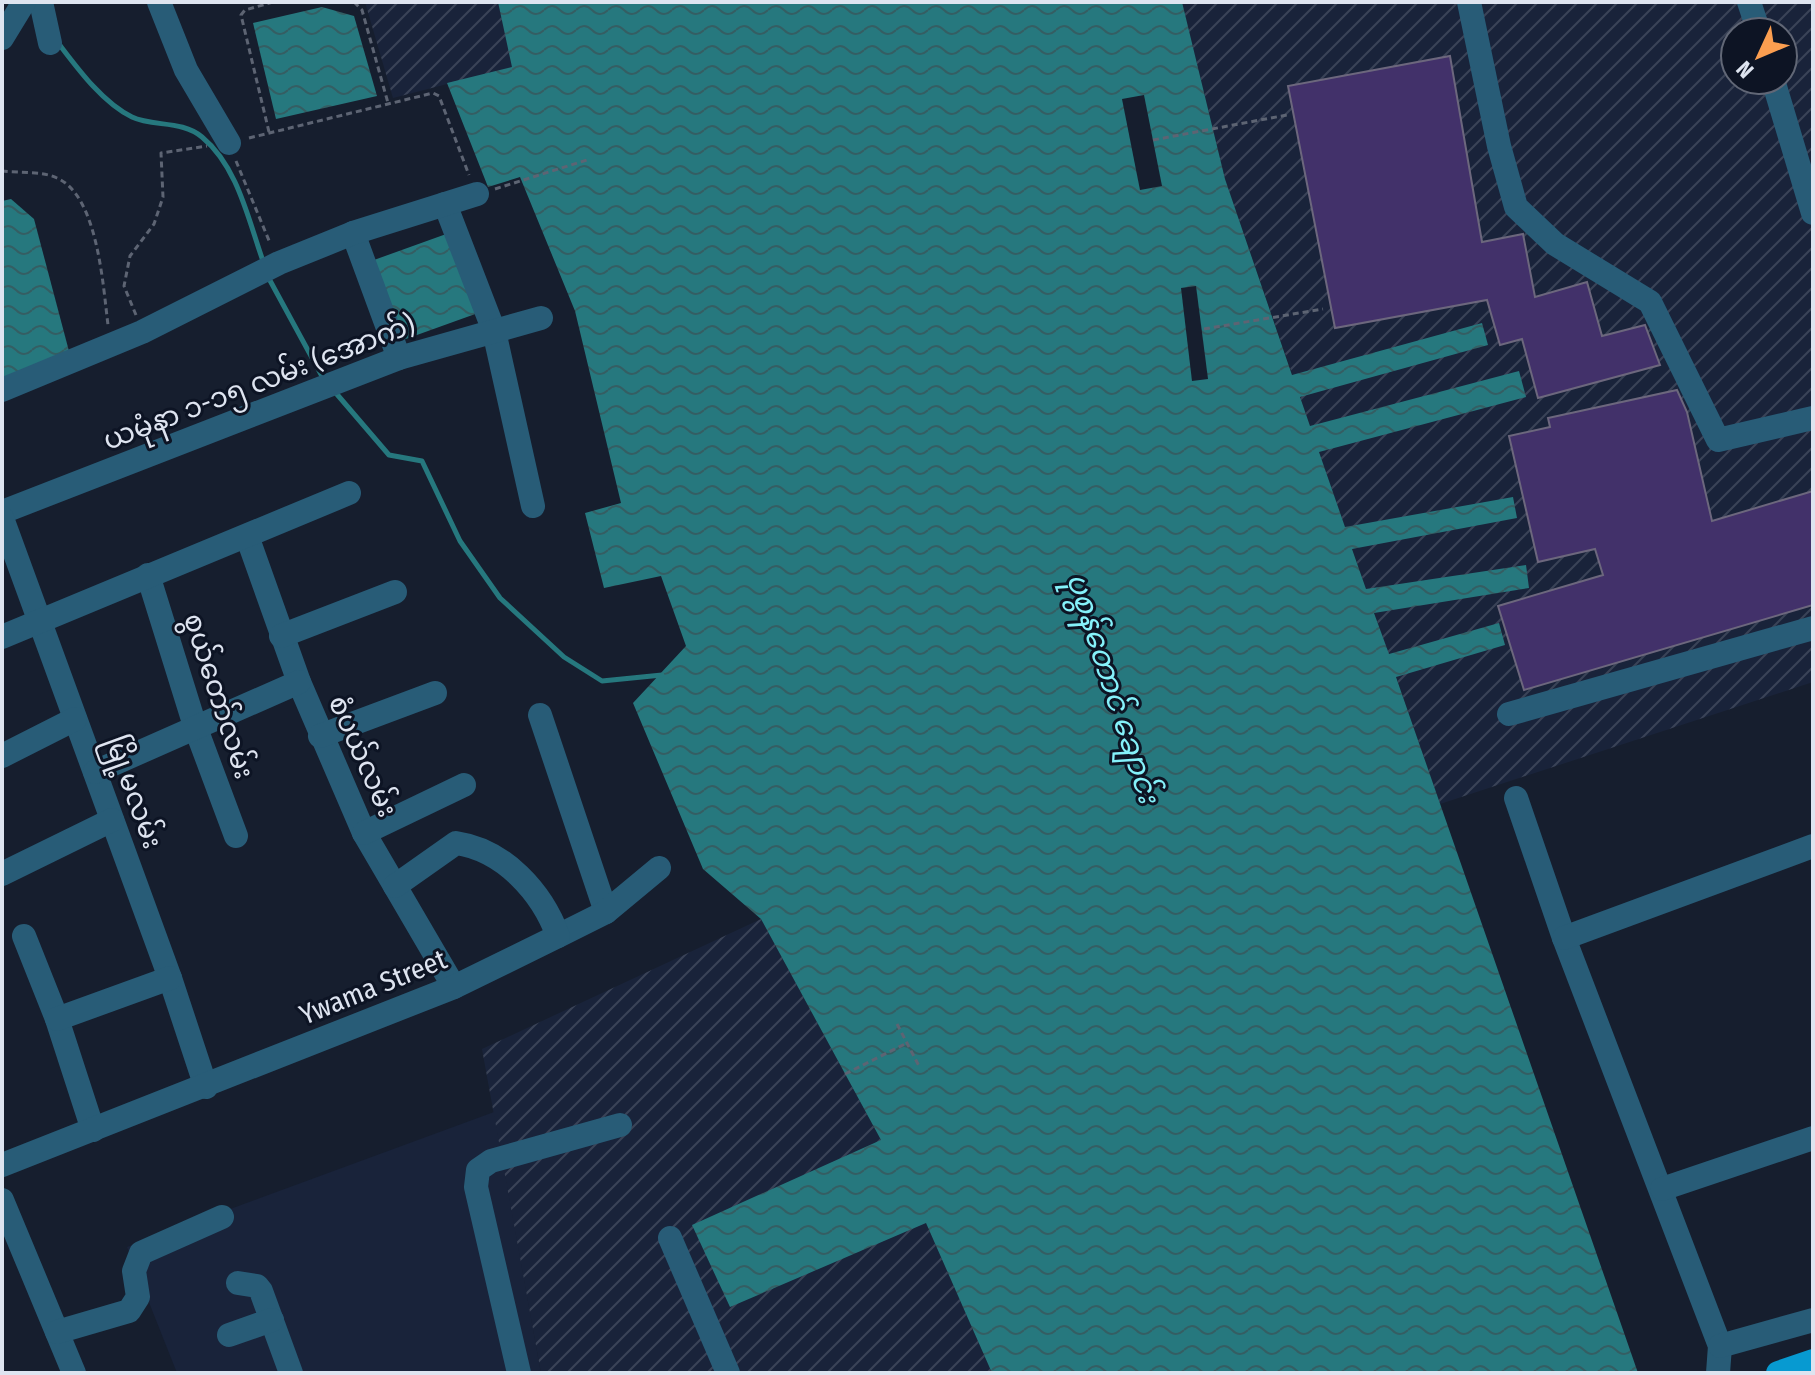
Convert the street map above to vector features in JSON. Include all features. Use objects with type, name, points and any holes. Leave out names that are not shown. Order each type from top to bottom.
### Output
[{"type":"main road","points":[[1778,1373],[1813,1361]]},
{"type":"street","points":[[2,38],[24,2]]},
{"type":"street","points":[[41,2],[50,43]]},
{"type":"street","points":[[159,2],[186,70],[229,143]]},
{"type":"street","points":[[1469,2],[1499,146],[1516,207],[1555,244],[1650,302],[1718,440],[1813,418]]},
{"type":"street","points":[[1778,96],[1813,213]]},
{"type":"street","points":[[2,390],[142,332],[279,263],[353,233],[477,194]]},
{"type":"street","points":[[445,204],[494,331],[533,506]]},
{"type":"street","points":[[353,233],[399,358]]},
{"type":"street","name":"ယမုံနာ ၁-၁၅ လမ်း (အောက်)","points":[[2,512],[399,358],[541,318]]},
{"type":"street","points":[[2,637],[349,493]]},
{"type":"street","name":"မြို့မလမ်း","points":[[2,518],[170,978],[206,1087]]},
{"type":"street","name":"စံပယ်လမ်း","points":[[247,536],[320,736],[364,833],[454,987]]},
{"type":"street","name":"စွယ်တော်လမ်း","points":[[148,575],[195,726],[236,836]]},
{"type":"street","points":[[281,636],[395,592]]},
{"type":"street","points":[[1509,714],[1813,628]]},
{"type":"street","points":[[95,772],[299,682]]},
{"type":"street","points":[[320,736],[435,693]]},
{"type":"street","points":[[540,715],[606,912]]},
{"type":"street","points":[[2,756],[75,719]]},
{"type":"street","points":[[364,833],[464,785]]},
{"type":"street","points":[[1516,798],[1564,938],[1720,1346],[1718,1373]]},
{"type":"street","points":[[2,874],[112,820]]},
{"type":"street","points":[[395,886],[456,843],[479,846],[535,891],[558,936]]},
{"type":"street","points":[[1564,938],[1813,846]]},
{"type":"street","name":"Ywama Street","points":[[2,1165],[454,987],[606,912],[659,868]]},
{"type":"street","points":[[24,936],[57,1019],[93,1130]]},
{"type":"street","points":[[57,1019],[170,978]]},
{"type":"street","points":[[519,1373],[476,1187],[478,1170],[491,1161],[620,1125]]},
{"type":"street","points":[[1662,1189],[1813,1138]]},
{"type":"street","points":[[2,1200],[74,1373]]},
{"type":"street","points":[[57,1332],[129,1311],[138,1297],[134,1271],[141,1253],[222,1217]]},
{"type":"street","points":[[670,1238],[728,1373]]},
{"type":"street","points":[[238,1283],[259,1287],[291,1373]]},
{"type":"street","points":[[229,1335],[272,1320]]},
{"type":"street","points":[[1720,1346],[1813,1320]]},
{"type":"path","points":[[269,133],[241,15],[245,10],[273,2]]},
{"type":"path","points":[[354,2],[362,10],[388,104]]},
{"type":"path","points":[[142,332],[124,286],[130,256],[154,224],[163,197],[161,153],[229,143],[436,94],[477,194],[590,159]]},
{"type":"path","points":[[1153,140],[1287,115]]},
{"type":"path","points":[[229,143],[279,263]]},
{"type":"path","points":[[2,171],[56,177],[73,189],[89,219],[100,266],[111,345]]},
{"type":"path","points":[[1204,329],[1323,309]]},
{"type":"path","points":[[897,1024],[919,1066]]},
{"type":"path","points":[[845,1074],[907,1043]]},
{"type":"shaded area","points":[[365,2],[498,2],[513,67],[393,98]]},
{"type":"shaded area","points":[[1182,2],[1813,2],[1813,682],[1440,804],[1225,179]]},
{"type":"shaded area","points":[[761,919],[926,1223],[992,1373],[541,1373],[482,1049]]},
{"type":"shaded area","points":[[494,1112],[541,1373],[177,1373],[127,1247]]},
{"type":"water","name":"ပုစွန်တောင် ချောင်း","points":[[498,2],[1182,2],[1225,179],[1292,375],[1482,323],[1488,345],[1300,397],[1310,426],[1519,371],[1526,397],[1319,452],[1345,527],[1513,497],[1517,518],[1352,549],[1366,589],[1526,565],[1529,588],[1374,613],[1389,654],[1499,623],[1505,645],[1396,677],[1638,1373],[992,1373],[926,1223],[730,1307],[692,1225],[881,1140],[761,919],[703,869],[633,703],[686,646],[661,576],[604,588],[585,513],[621,503],[575,311],[520,177],[488,187],[447,83],[512,67]]},
{"type":"water","points":[[322,7],[354,16],[377,96],[276,119],[253,23]]},
{"type":"water","points":[[11,199],[34,219],[70,355],[2,380],[2,201]]},
{"type":"water","points":[[449,233],[478,313],[403,340],[374,260]]},
{"type":"pier","points":[[1144,95],[1162,186],[1140,190],[1122,99]]},
{"type":"pier","points":[[1196,286],[1208,379],[1192,381],[1181,288]]},
{"type":"building","points":[[1450,56],[1482,242],[1523,234],[1535,297],[1587,282],[1602,336],[1645,325],[1660,365],[1538,398],[1522,339],[1500,345],[1487,300],[1335,328],[1288,86]]},
{"type":"building","points":[[1677,390],[1687,412],[1712,521],[1813,491],[1813,605],[1524,690],[1498,606],[1603,575],[1595,549],[1538,562],[1509,436],[1550,427],[1548,418]]},
{"type":"waterway","points":[[59,44],[92,85],[121,111],[140,120],[186,128],[214,149],[233,178],[263,261]]},
{"type":"waterway","points":[[267,275],[323,378]]},
{"type":"waterway","points":[[335,392],[389,455],[422,461],[460,541],[500,598],[564,657],[602,681],[662,675]]}]
